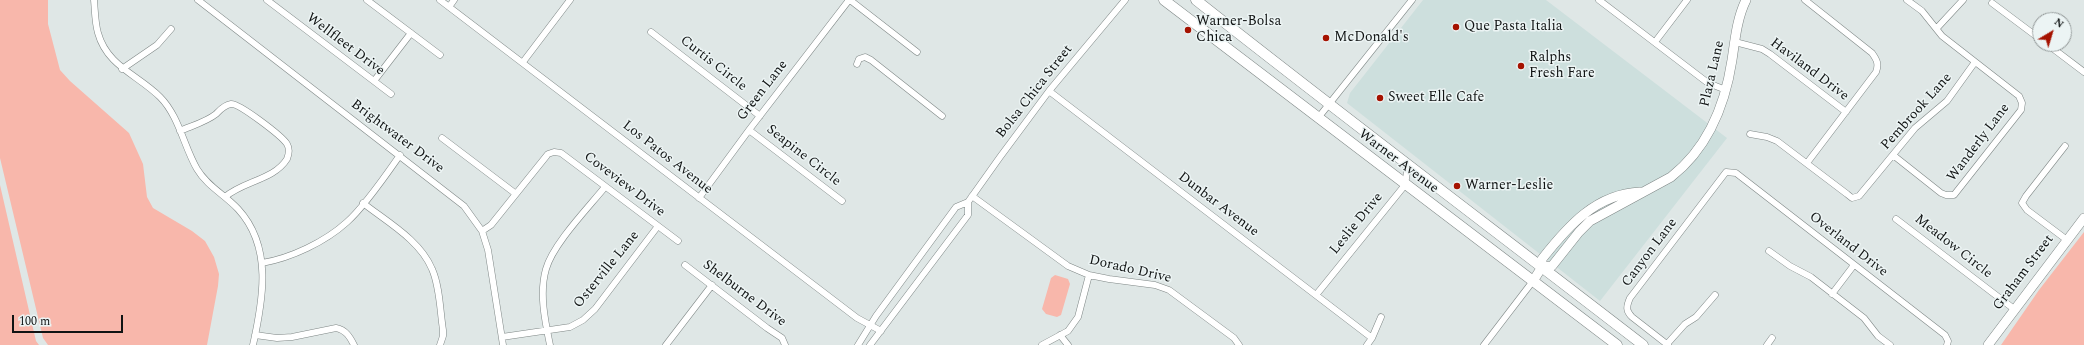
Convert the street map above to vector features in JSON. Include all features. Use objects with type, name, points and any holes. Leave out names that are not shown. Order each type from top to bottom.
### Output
[{"type":"main road","name":"Warner Avenue","points":[[1164,0],[1617,345]]},
{"type":"main road","name":"Warner Avenue","points":[[1196,0],[1329,105],[1643,345]]},
{"type":"street","points":[[94,0],[97,33],[111,58],[122,69],[161,97],[172,113],[198,171],[205,181],[225,197],[248,222],[256,238],[262,263],[263,288],[253,345]]},
{"type":"street","name":"Brightwater Drive","points":[[198,0],[459,200],[470,212],[482,231],[488,250],[503,345]]},
{"type":"street","name":"Wellfleet Drive","points":[[267,0],[391,94]]},
{"type":"street","points":[[367,0],[440,55]]},
{"type":"street","name":"Los Patos Avenue","points":[[440,0],[870,326],[881,331]]},
{"type":"street","points":[[449,7],[454,0]]},
{"type":"street","points":[[523,62],[570,0]]},
{"type":"street","points":[[850,0],[917,52]]},
{"type":"street","name":"Green Lane","points":[[700,198],[749,130],[850,0]]},
{"type":"street","name":"Bolsa Chica Street","points":[[858,345],[870,326],[956,207],[968,202],[1049,91],[1125,0]]},
{"type":"street","points":[[1318,118],[1412,0]]},
{"type":"street","points":[[1600,0],[1708,83],[1726,90]]},
{"type":"street","points":[[1654,42],[1687,0]]},
{"type":"street","name":"Plaza Lane","points":[[1533,281],[1542,267],[1552,266],[1579,232],[1590,221],[1630,201],[1640,192],[1671,177],[1697,152],[1718,118],[1726,90],[1735,42],[1746,0]]},
{"type":"street","points":[[1750,134],[1767,136],[1777,141],[1807,163],[1876,72],[1877,61],[1872,53],[1805,0]]},
{"type":"street","points":[[1907,0],[1922,11],[1942,36],[1975,62]]},
{"type":"street","points":[[1937,28],[1963,0]]},
{"type":"street","points":[[1992,3],[2032,33]]},
{"type":"street","points":[[122,69],[157,45],[171,29]]},
{"type":"street","name":"Curtis Circle","points":[[651,32],[760,116]]},
{"type":"street","points":[[374,81],[411,33]]},
{"type":"street","name":"Haviland Drive","points":[[1735,42],[1762,49],[1770,54],[1846,112]]},
{"type":"street","points":[[2057,52],[2084,72]]},
{"type":"street","points":[[857,64],[859,59],[865,57],[871,60],[942,116]]},
{"type":"street","name":"Wanderly Lane","points":[[1893,155],[1941,194],[1946,196],[1954,195],[2021,110],[2022,103],[2020,96],[1975,62]]},
{"type":"street","name":"Pembrook Lane","points":[[1807,163],[1852,198],[1859,196],[1915,128],[1947,101],[1975,62]]},
{"type":"street","name":"Dunbar Avenue","points":[[1049,91],[1372,338]]},
{"type":"street","points":[[180,131],[209,118],[226,105],[232,104],[243,108],[285,141],[289,150],[287,158],[276,171],[235,190],[225,197]]},
{"type":"street","name":"Seapine Circle","points":[[749,130],[842,201]]},
{"type":"street","points":[[442,138],[516,194],[491,225],[482,231]]},
{"type":"street","points":[[2065,146],[2022,203],[2027,210],[2067,240]]},
{"type":"street","name":"Coveview Drive","points":[[516,194],[548,154],[554,152],[561,153],[678,241]]},
{"type":"street","points":[[262,263],[273,261],[323,240],[349,221],[400,155]]},
{"type":"street","points":[[1405,185],[1408,165]]},
{"type":"street","name":"Canyon Lane","points":[[1667,345],[1632,318],[1627,312],[1627,305],[1630,298],[1726,172],[1731,172]]},
{"type":"street","name":"Overland Drive","points":[[1731,172],[1736,173],[1945,335],[1948,343]]},
{"type":"street","name":"Leslie Drive","points":[[1316,295],[1405,185]]},
{"type":"street","points":[[550,345],[543,293],[544,277],[548,263],[556,249],[605,187]]},
{"type":"street","name":"Dorado Drive","points":[[972,196],[1068,266],[1089,275],[1109,280],[1155,285],[1170,290],[1234,338],[1239,345]]},
{"type":"street","name":"Bolsa Chica Street","points":[[870,345],[968,215],[968,202]]},
{"type":"street","points":[[363,203],[410,240],[428,259],[436,282],[441,316],[443,336],[440,345]]},
{"type":"street","name":"Graham Street","points":[[1988,345],[2084,218]]},
{"type":"street","name":"Meadow Circle","points":[[1896,219],[2014,309]]},
{"type":"street","name":"Osterville Lane","points":[[502,337],[570,327],[589,315],[658,226]]},
{"type":"street","points":[[1769,251],[1790,266],[1811,277],[1864,318],[1878,336],[1890,345]]},
{"type":"street","name":"Shelburne Drive","points":[[685,265],[782,338],[785,345]]},
{"type":"street","points":[[1832,294],[1854,265]]},
{"type":"street","points":[[1042,345],[1068,330],[1078,317],[1089,275]]},
{"type":"street","points":[[1484,345],[1533,281]]},
{"type":"street","points":[[666,345],[712,285]]},
{"type":"street","points":[[1667,345],[1685,324],[1696,317],[1715,295]]},
{"type":"street","points":[[1367,345],[1372,338],[1381,317]]},
{"type":"street","points":[[255,335],[277,338],[292,337],[336,328],[342,329],[354,345]]},
{"type":"street","points":[[1060,335],[1068,345]]},
{"type":"street","points":[[1767,345],[1772,338]]},
{"type":"shaded area","points":[[0,0],[48,0],[48,24],[60,70],[70,81],[129,133],[143,164],[147,197],[153,208],[192,231],[205,241],[214,257],[219,274],[207,345],[48,345],[43,338],[0,158]]},
{"type":"shaded area","points":[[1423,0],[1546,0],[1727,138],[1600,301],[1347,103],[1350,93]]},
{"type":"shaded area","points":[[0,185],[36,341],[39,345],[0,345]]},
{"type":"shaded area","points":[[2084,232],[2084,345],[2001,345],[2039,290]]},
{"type":"shaded area","points":[[1055,275],[1068,279],[1070,284],[1061,315],[1057,317],[1046,314],[1042,309],[1051,278]]},
{"type":"place","name":"Que Pasta Italia","points":[[1456,27]]},
{"type":"place","name":"Warner-Bolsa Chica","points":[[1188,30]]},
{"type":"place","name":"McDonald's","points":[[1326,38]]},
{"type":"place","name":"Ralphs Fresh Fare","points":[[1521,66]]},
{"type":"place","name":"Sweet Elle Cafe","points":[[1380,98]]},
{"type":"place","name":"Warner-Leslie","points":[[1457,186]]}]
